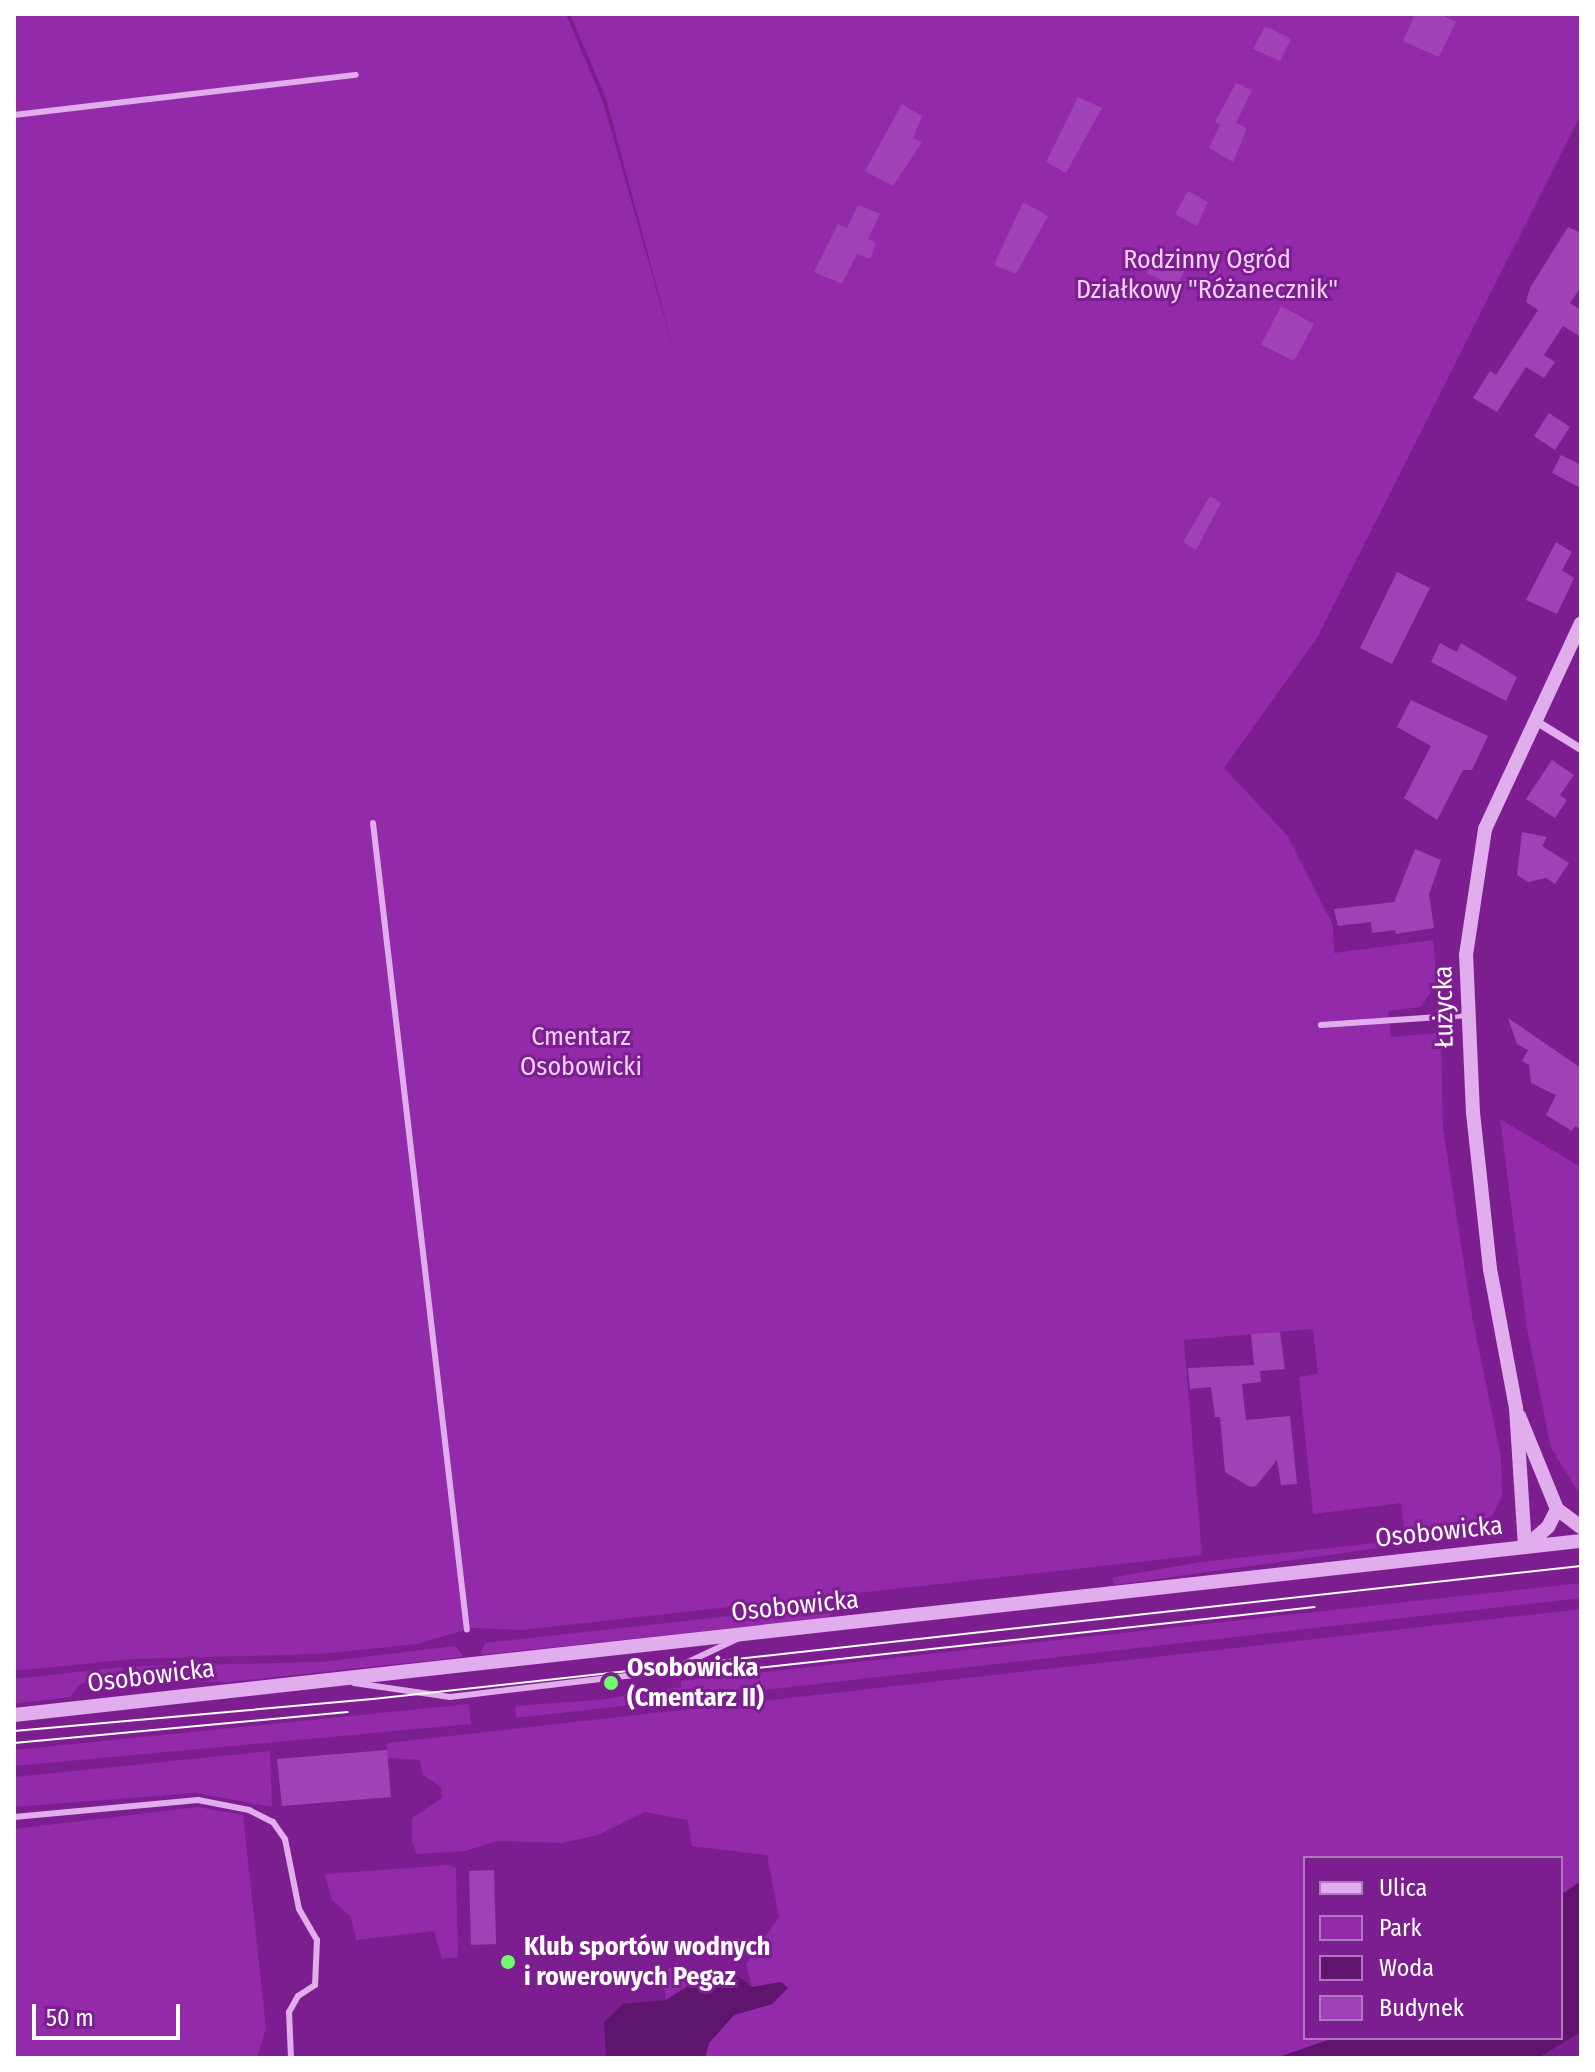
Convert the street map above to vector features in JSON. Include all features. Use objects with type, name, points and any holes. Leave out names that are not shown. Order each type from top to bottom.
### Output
[{"type":"street","name":"Łużycka","points":[[1525,1547],[1516,1408],[1490,1269],[1466,1015],[1466,955],[1485,829],[1581,623]]},
{"type":"street","points":[[1534,720],[1581,749]]},
{"type":"street","name":"Łużycka","points":[[1516,1408],[1557,1509]]},
{"type":"street","points":[[1525,1547],[1548,1527],[1557,1509],[1581,1527]]},
{"type":"street","name":"Osobowicka","points":[[14,1715],[1581,1541]]},
{"type":"lane","points":[[14,115],[356,75]]},
{"type":"lane","points":[[373,823],[467,1630]]},
{"type":"lane","points":[[1321,1025],[1466,1015]]},
{"type":"lane","points":[[334,1679],[450,1697],[669,1671],[744,1636]]},
{"type":"lane","points":[[14,1817],[198,1800],[249,1810],[273,1822],[285,1839],[299,1909],[317,1940],[315,1985],[298,1996],[289,2012],[291,2058]]},
{"type":"green space","name":"Cmentarz Osobowicki","points":[[14,14],[566,14],[604,105],[675,355],[606,98],[570,14],[1581,14],[1581,114],[1317,638],[1224,768],[1287,835],[1333,925],[1334,953],[1433,940],[1437,983],[1421,1007],[1388,1011],[1391,1037],[1435,1033],[1441,1038],[1443,1128],[1472,1316],[1501,1457],[1502,1496],[1492,1516],[1467,1527],[1405,1533],[1401,1503],[1313,1514],[1299,1377],[1318,1374],[1313,1329],[1184,1340],[1202,1555],[521,1630],[472,1628],[417,1644],[320,1654],[133,1659],[14,1671]]},
{"type":"green space","points":[[1500,1119],[1581,1167],[1581,1496],[1551,1448],[1527,1328]]},
{"type":"green space","points":[[1384,1542],[1379,1548],[1114,1585],[1112,1578],[1104,1579],[1201,1562]]},
{"type":"green space","points":[[1581,1583],[1581,1598],[516,1718],[515,1706],[598,1700],[681,1687],[681,1681]]},
{"type":"green space","points":[[840,1604],[828,1618],[480,1655],[485,1643]]},
{"type":"green space","points":[[1581,1609],[1581,1881],[1563,1894],[1563,1856],[1303,1856],[1303,2040],[1328,2040],[1276,2058],[705,2058],[709,2043],[734,2015],[772,2004],[752,1987],[746,1964],[779,1917],[767,1855],[692,1846],[688,1820],[645,1812],[598,1835],[562,1843],[497,1841],[465,1851],[417,1854],[412,1842],[412,1818],[442,1798],[441,1787],[423,1775],[420,1760],[387,1758],[387,1743]]},
{"type":"green space","points":[[456,1646],[463,1657],[228,1682],[164,1681],[161,1674],[137,1676],[136,1666],[321,1662]]},
{"type":"green space","points":[[123,1667],[124,1674],[80,1684],[70,1697],[14,1704],[14,1679]]},
{"type":"green space","points":[[469,1704],[471,1724],[14,1766],[14,1750]]},
{"type":"green space","points":[[270,1751],[272,1807],[196,1793],[14,1807],[14,1777]]},
{"type":"green space","points":[[198,1807],[243,1815],[266,2028],[257,2058],[14,2058],[14,1829]]},
{"type":"green space","points":[[449,1865],[456,1868],[458,1957],[442,1959],[434,1931],[356,1940],[351,1917],[332,1900],[325,1874]]},
{"type":"green space","points":[[677,1962],[695,1980],[666,2000],[662,1974]]},
{"type":"water","points":[[1581,1881],[1581,2032],[1538,2058],[1276,2058],[1328,2040],[1563,2040],[1563,1894]]},
{"type":"water","points":[[711,1973],[735,1974],[752,1987],[781,1982],[788,1988],[772,2004],[734,2015],[709,2043],[705,2058],[606,2058],[604,2022],[623,2004],[666,2000]]},
{"type":"building","points":[[1415,14],[1440,14],[1456,22],[1439,57],[1403,41]]},
{"type":"building","points":[[1265,26],[1291,39],[1280,61],[1253,49]]},
{"type":"building","points":[[1236,83],[1252,90],[1236,123],[1247,128],[1233,162],[1209,148],[1220,125],[1215,122]]},
{"type":"building","points":[[1078,97],[1102,108],[1066,173],[1046,162]]},
{"type":"building","points":[[902,104],[922,116],[913,138],[922,142],[893,186],[865,171]]},
{"type":"building","points":[[1188,191],[1208,202],[1197,226],[1175,214]]},
{"type":"building","points":[[1023,202],[1048,216],[1016,274],[994,265]]},
{"type":"building","points":[[858,205],[880,214],[868,239],[876,243],[870,259],[857,254],[842,284],[814,272],[838,224],[847,228]]},
{"type":"building","points":[[1568,227],[1581,233],[1581,287],[1570,303],[1581,310],[1581,337],[1563,326],[1544,355],[1555,362],[1544,378],[1526,367],[1497,412],[1473,398],[1490,371],[1496,375],[1538,310],[1526,302],[1530,288]]},
{"type":"building","points":[[1152,253],[1185,269],[1177,287],[1146,273]]},
{"type":"building","points":[[1281,306],[1314,324],[1294,361],[1261,345]]},
{"type":"building","points":[[1549,413],[1570,427],[1555,450],[1534,436]]},
{"type":"building","points":[[1561,455],[1581,465],[1581,488],[1552,473]]},
{"type":"building","points":[[1210,496],[1221,503],[1196,550],[1183,542]]},
{"type":"building","points":[[1556,542],[1572,552],[1562,570],[1574,578],[1557,614],[1526,600]]},
{"type":"building","points":[[1397,572],[1430,588],[1392,664],[1360,648]]},
{"type":"building","points":[[1440,643],[1457,652],[1461,643],[1517,677],[1506,701],[1431,662]]},
{"type":"building","points":[[1411,700],[1488,736],[1472,770],[1463,770],[1437,820],[1404,798],[1431,746],[1397,727]]},
{"type":"building","points":[[1552,760],[1574,775],[1560,795],[1567,800],[1555,818],[1526,799]]},
{"type":"building","points":[[1522,832],[1547,837],[1542,846],[1569,863],[1555,884],[1546,878],[1528,882],[1517,875]]},
{"type":"building","points":[[1415,849],[1441,860],[1429,894],[1434,928],[1396,934],[1395,930],[1372,933],[1371,922],[1338,926],[1334,909],[1394,902]]},
{"type":"building","points":[[1508,1018],[1581,1068],[1581,1129],[1575,1126],[1572,1131],[1546,1115],[1556,1095],[1531,1083],[1529,1065],[1522,1061],[1528,1050],[1517,1044]]},
{"type":"building","points":[[1280,1332],[1285,1369],[1260,1371],[1261,1382],[1242,1384],[1246,1420],[1290,1416],[1297,1484],[1281,1485],[1277,1460],[1256,1486],[1250,1487],[1225,1472],[1220,1417],[1215,1417],[1211,1387],[1190,1389],[1188,1368],[1254,1365],[1251,1334]]},
{"type":"building","points":[[387,1750],[391,1797],[282,1806],[277,1759]]},
{"type":"building","points":[[494,1870],[496,1944],[471,1945],[469,1871]]},
{"type":"tram line","points":[[14,1731],[373,1699],[1581,1566]]},
{"type":"tram line","points":[[730,1671],[1315,1607]]},
{"type":"tram line","points":[[14,1743],[348,1712]]},
{"type":"place","name":"Osobowicka (Cmentarz II)","points":[[611,1683]]},
{"type":"place","name":"Klub sportów wodnych i rowerowych Pegaz","points":[[508,1962]]},
{"type":"park label","name":"Rodzinny Ogród Działkowy \"Różanecznik\"","points":[[1207,275]]}]
